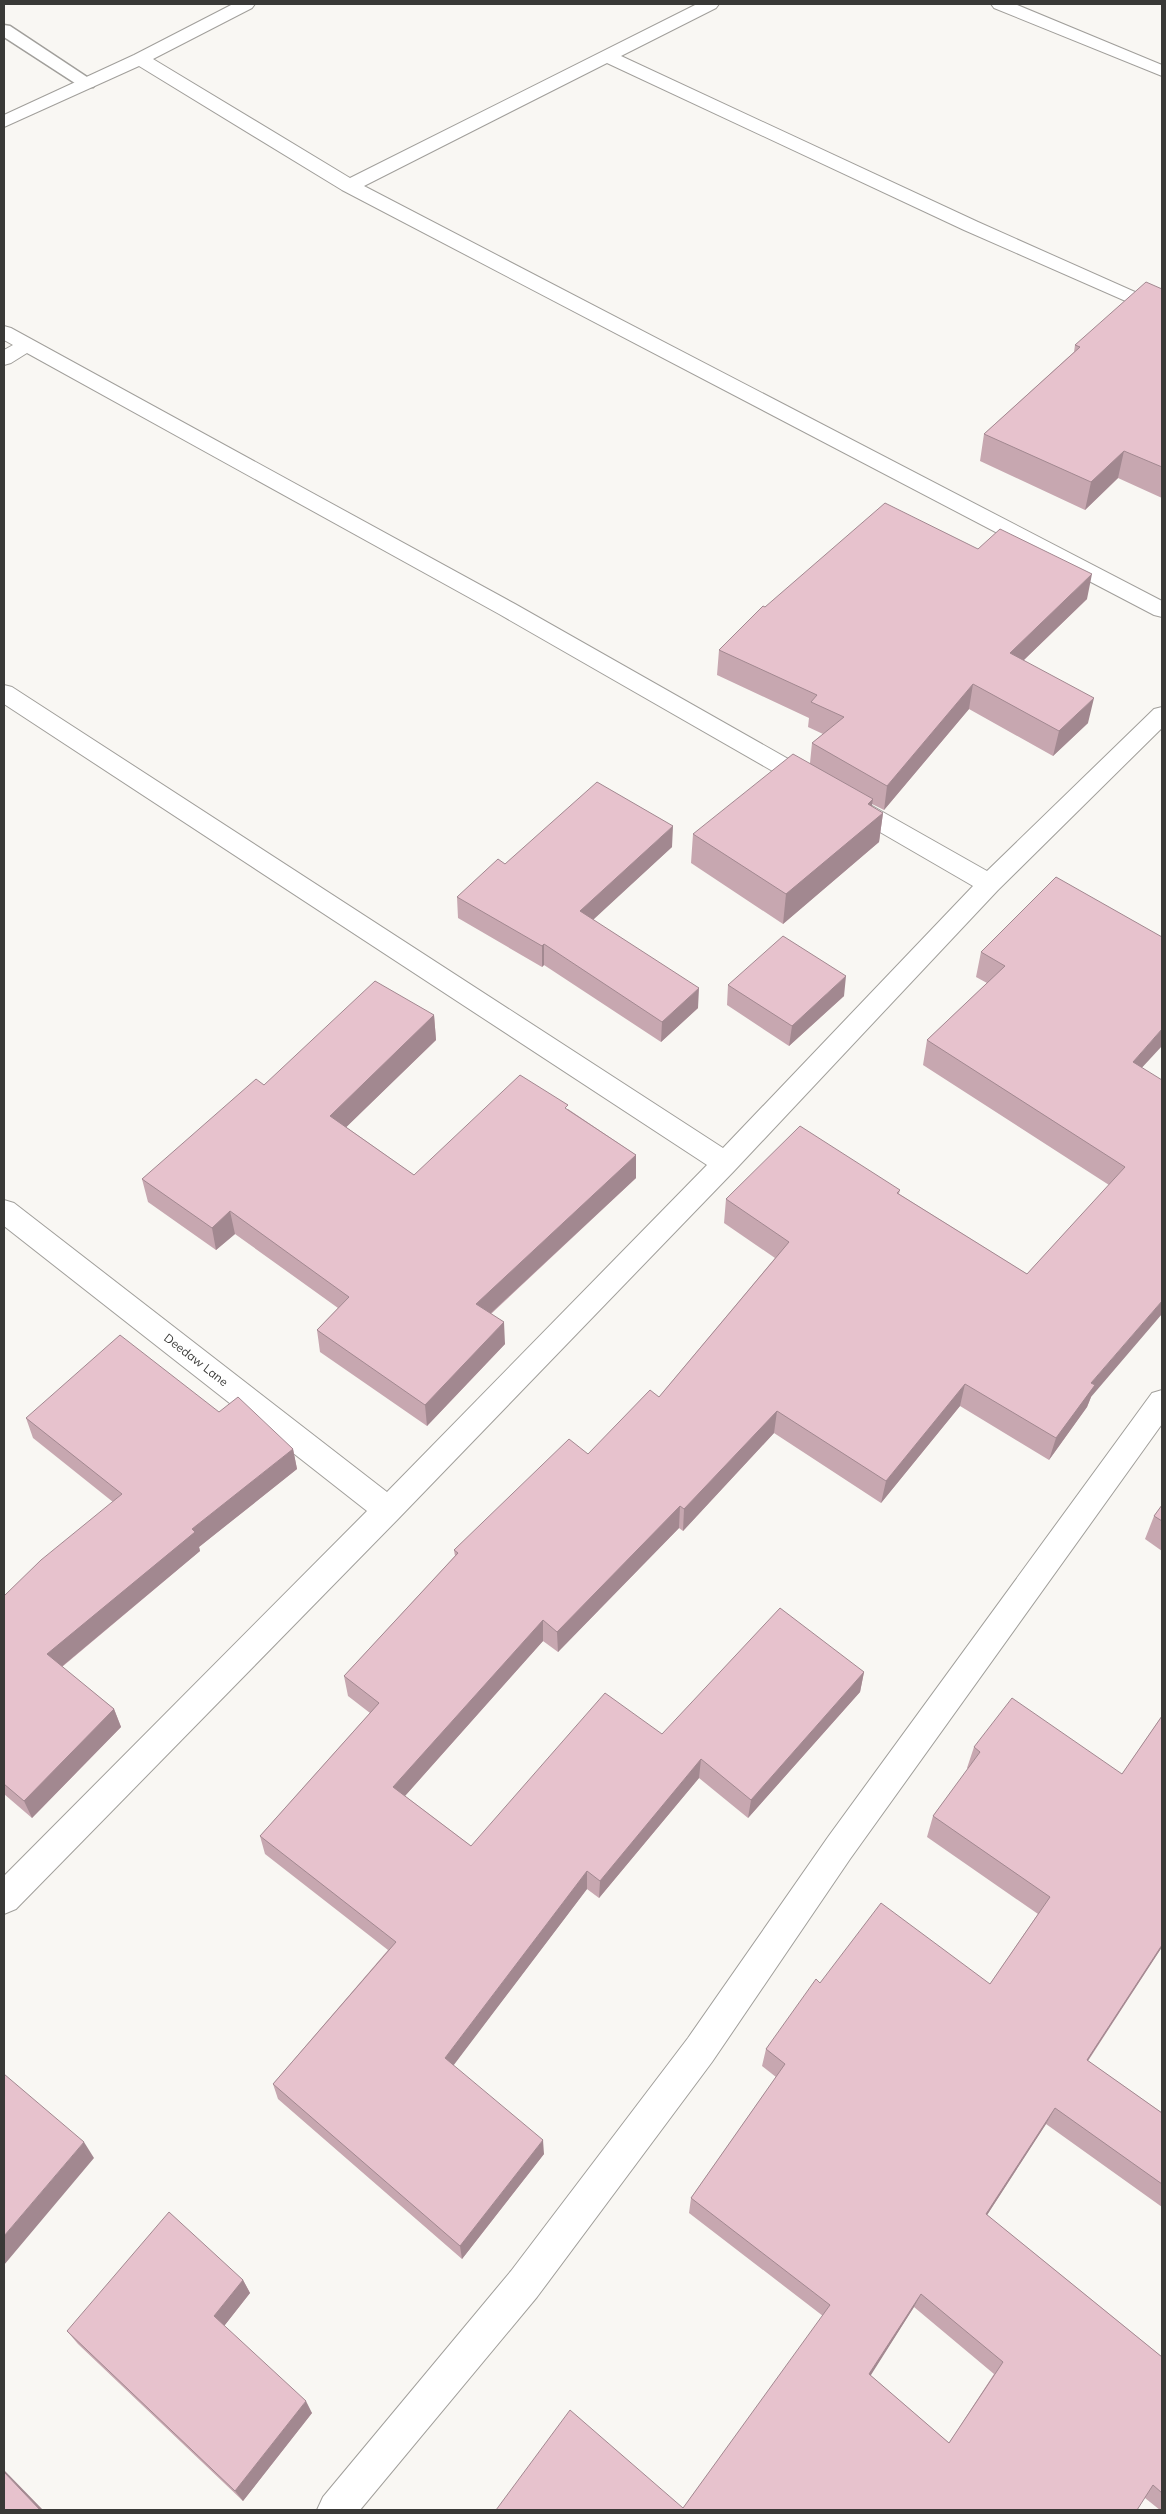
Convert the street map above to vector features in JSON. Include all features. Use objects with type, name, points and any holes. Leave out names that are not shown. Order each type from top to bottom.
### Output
[{"type":"street","points":[[4,122],[140,59],[246,4]]},
{"type":"street","points":[[349,186],[710,4]]},
{"type":"street","points":[[1000,4],[1162,71]]},
{"type":"street","points":[[607,56],[971,226],[1162,311]]},
{"type":"street","points":[[140,59],[349,186],[1162,610]]},
{"type":"street","points":[[4,332],[26,346],[507,609],[989,884]]},
{"type":"street","points":[[4,359],[26,346]]},
{"type":"street","points":[[4,692],[725,1163]]},
{"type":"street","points":[[4,1898],[388,1510],[725,1163],[989,884],[1162,715]]},
{"type":"street","name":"Deedaw Lane","points":[[4,1211],[388,1510]]},
{"type":"street","points":[[336,2510],[524,2284],[592,2191],[700,2050],[840,1848],[1162,1402]]},
{"type":"lane","points":[[4,30],[87,83]]},
{"type":"building","points":[[1146,282],[1162,289],[1162,467],[1124,451],[1091,482],[984,434],[1080,347],[1075,345]]},
{"type":"building","points":[[885,503],[978,549],[1000,529],[1092,574],[1010,653],[1094,698],[1059,731],[973,684],[887,786],[812,743],[844,717],[811,702],[817,695],[719,650],[763,606],[765,607]]},
{"type":"building","points":[[793,754],[873,799],[868,804],[883,813],[786,894],[693,834]]},
{"type":"building","points":[[597,782],[673,826],[580,911],[699,988],[662,1022],[544,944],[542,946],[457,897],[498,859],[505,864]]},
{"type":"building","points":[[1056,877],[1162,937],[1162,1029],[1133,1062],[1162,1080],[1162,1301],[1091,1383],[1095,1385],[1056,1438],[965,1384],[886,1481],[777,1411],[684,1509],[680,1506],[557,1632],[543,1620],[393,1787],[471,1846],[605,1693],[662,1734],[780,1608],[864,1672],[751,1800],[701,1759],[600,1881],[587,1871],[445,2058],[543,2140],[460,2246],[273,2084],[396,1942],[260,1836],[379,1703],[344,1676],[458,1553],[454,1550],[569,1439],[588,1454],[650,1390],[659,1397],[789,1242],[726,1199],[800,1126],[900,1190],[897,1193],[1027,1274],[1125,1167],[927,1040],[1005,966],[981,952]]},
{"type":"building","points":[[783,936],[846,976],[792,1026],[728,985]]},
{"type":"building","points":[[375,981],[434,1015],[330,1116],[414,1175],[520,1075],[568,1105],[565,1108],[636,1155],[476,1304],[504,1322],[425,1405],[317,1330],[349,1297],[230,1211],[212,1228],[142,1179],[256,1079],[264,1085]]},
{"type":"building","points":[[120,1335],[219,1412],[238,1397],[293,1449],[192,1529],[195,1532],[47,1654],[114,1709],[24,1801],[4,1784],[4,1596],[41,1560],[122,1494],[26,1418]]},
{"type":"building","points":[[1162,1505],[1162,1521],[1154,1516]]},
{"type":"building","points":[[1012,1698],[1122,1774],[1162,1716],[1162,1945],[1087,2060],[1162,2113],[1162,2184],[1055,2108],[986,2214],[1162,2357],[1162,2493],[1153,2485],[1137,2510],[496,2510],[570,2410],[683,2508],[830,2305],[691,2198],[785,2064],[766,2049],[816,1979],[820,1983],[881,1903],[990,1984],[1050,1897],[933,1816],[980,1752],[974,1747]],"holes":[[[921,2294],[1003,2362],[949,2443],[869,2374]]]},
{"type":"building","points":[[4,2074],[84,2142],[4,2236]]},
{"type":"building","points":[[169,2212],[243,2280],[214,2316],[306,2401],[235,2491],[67,2331]]},
{"type":"building","points":[[4,2472],[40,2510],[4,2510]]}]
